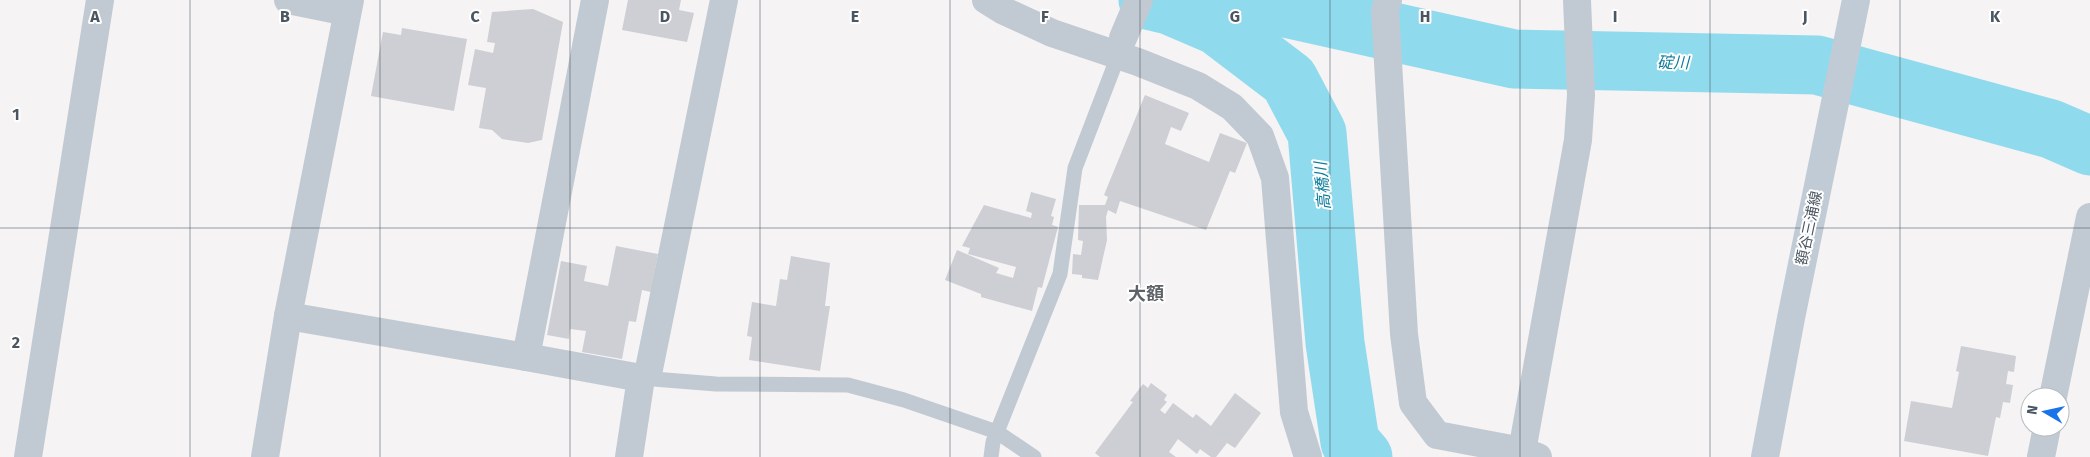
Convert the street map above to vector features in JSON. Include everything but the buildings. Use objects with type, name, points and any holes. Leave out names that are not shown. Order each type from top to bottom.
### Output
[{"type":"main road","name":"額谷三浦線","points":[[1765,457],[1790,318],[1856,0]]},
{"type":"street","points":[[28,457],[100,0]]},
{"type":"street","points":[[265,457],[288,316],[349,6],[288,0]]},
{"type":"street","points":[[526,357],[595,0]]},
{"type":"street","points":[[629,457],[641,378],[649,369],[724,0]]},
{"type":"street","points":[[986,0],[1002,10],[1052,33],[1121,47],[1198,86],[1232,107],[1260,136],[1275,178],[1294,412],[1308,457]]},
{"type":"street","points":[[1121,47],[1139,0]]},
{"type":"street","points":[[1388,0],[1385,11],[1404,334],[1413,403],[1437,435],[1530,454],[1578,140],[1581,95],[1578,12]]},
{"type":"street","points":[[2055,387],[2090,217]]},
{"type":"street","points":[[288,316],[641,378]]},
{"type":"street","points":[[2041,457],[2045,437]]},
{"type":"street","points":[[1454,457],[1478,443]]},
{"type":"lane","points":[[991,457],[993,442],[1060,274],[1075,168],[1121,47]]},
{"type":"lane","points":[[641,378],[716,384],[848,385],[904,400],[997,432],[1034,457]]},
{"type":"waterway","name":"高橋川","points":[[1148,0],[1169,5],[1218,26],[1289,80],[1317,133],[1335,343],[1350,442],[1363,457]]},
{"type":"waterway","name":"碇川","points":[[1250,0],[1514,59],[1817,65],[2051,129],[2090,146]]},
{"type":"district","name":"大額","points":[[1146,294]]}]
